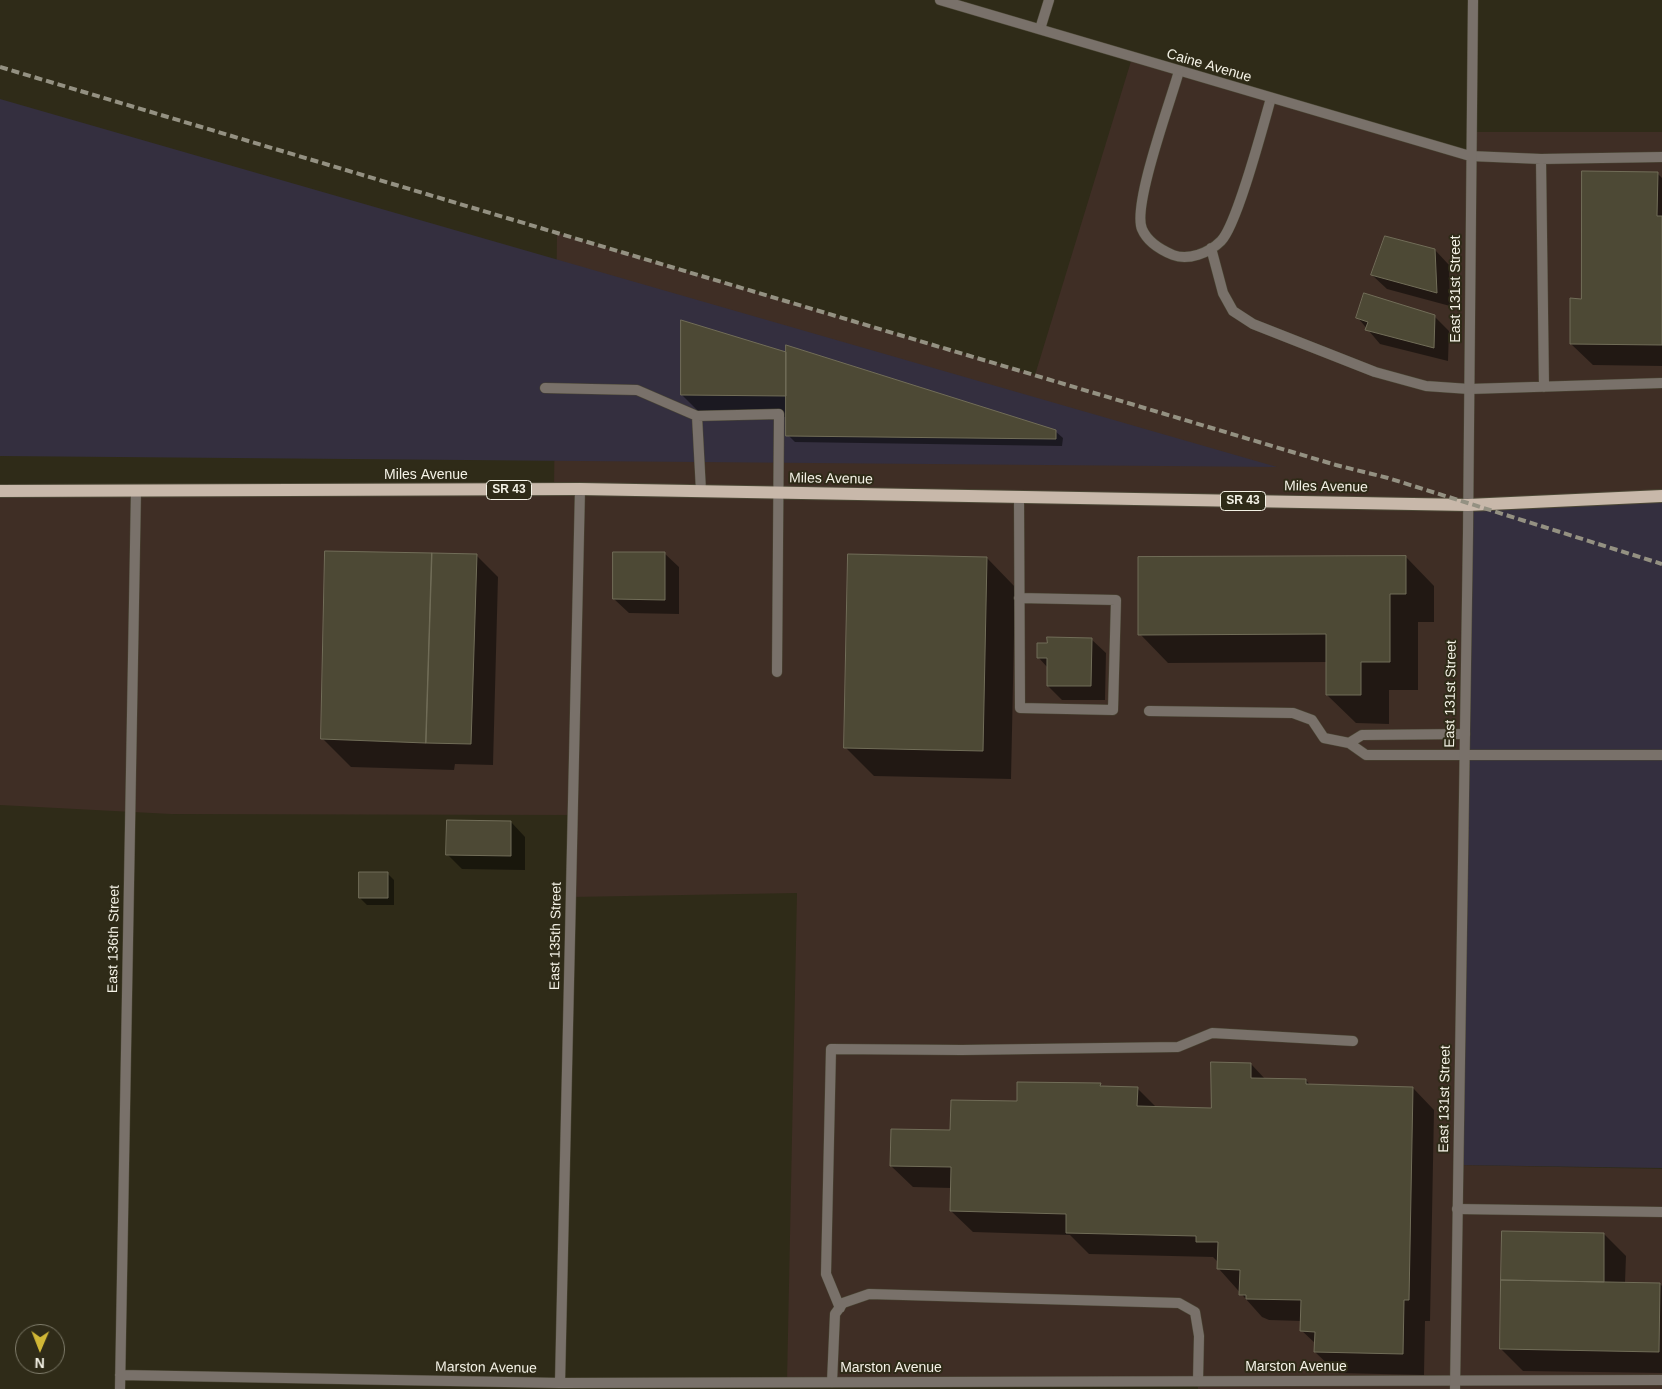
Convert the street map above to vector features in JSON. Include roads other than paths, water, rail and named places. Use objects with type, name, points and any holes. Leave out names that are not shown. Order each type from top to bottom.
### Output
[{"type":"main road","name":"Miles Avenue","points":[[0,491],[580,489],[1468,505],[1662,496]]},
{"type":"street","name":"Caine Avenue","points":[[940,0],[1470,156],[1541,160],[1662,157]]},
{"type":"street","points":[[1040,30],[1049,0]]},
{"type":"street","name":"East 131st Street","points":[[1455,1385],[1468,505],[1473,0]]},
{"type":"street","points":[[1179,71],[1141,200],[1141,229],[1159,250],[1180,258],[1202,254],[1222,241],[1233,221],[1271,98]]},
{"type":"street","points":[[1541,160],[1544,387]]},
{"type":"street","points":[[1211,248],[1223,293],[1233,311],[1253,324],[1374,372],[1426,386],[1469,389],[1662,383]]},
{"type":"street","points":[[545,388],[637,390],[697,416],[779,414],[777,672]]},
{"type":"street","points":[[697,416],[701,492]]},
{"type":"street","name":"East 135th Street","points":[[560,1383],[580,489]]},
{"type":"street","name":"East 136th Street","points":[[120,1389],[136,490]]},
{"type":"street","points":[[1019,497],[1019,598],[1020,708],[1113,710],[1116,600],[1019,598]]},
{"type":"street","points":[[1149,711],[1293,713],[1312,720],[1324,738],[1349,743],[1366,755],[1662,755]]},
{"type":"street","points":[[1349,743],[1362,735],[1465,734]]},
{"type":"street","points":[[840,1308],[826,1274],[831,1049],[962,1050],[1178,1047],[1212,1033],[1353,1040]]},
{"type":"street","points":[[1458,1209],[1662,1212]]},
{"type":"street","points":[[832,1382],[835,1314],[843,1303],[869,1294],[1180,1303],[1195,1312],[1199,1336],[1198,1381]]},
{"type":"street","name":"Marston Avenue","points":[[120,1375],[560,1383],[1198,1381],[1221,1385],[1455,1385],[1662,1380]]},
{"type":"railway","points":[[0,67],[1336,465],[1388,478],[1662,564]]}]
